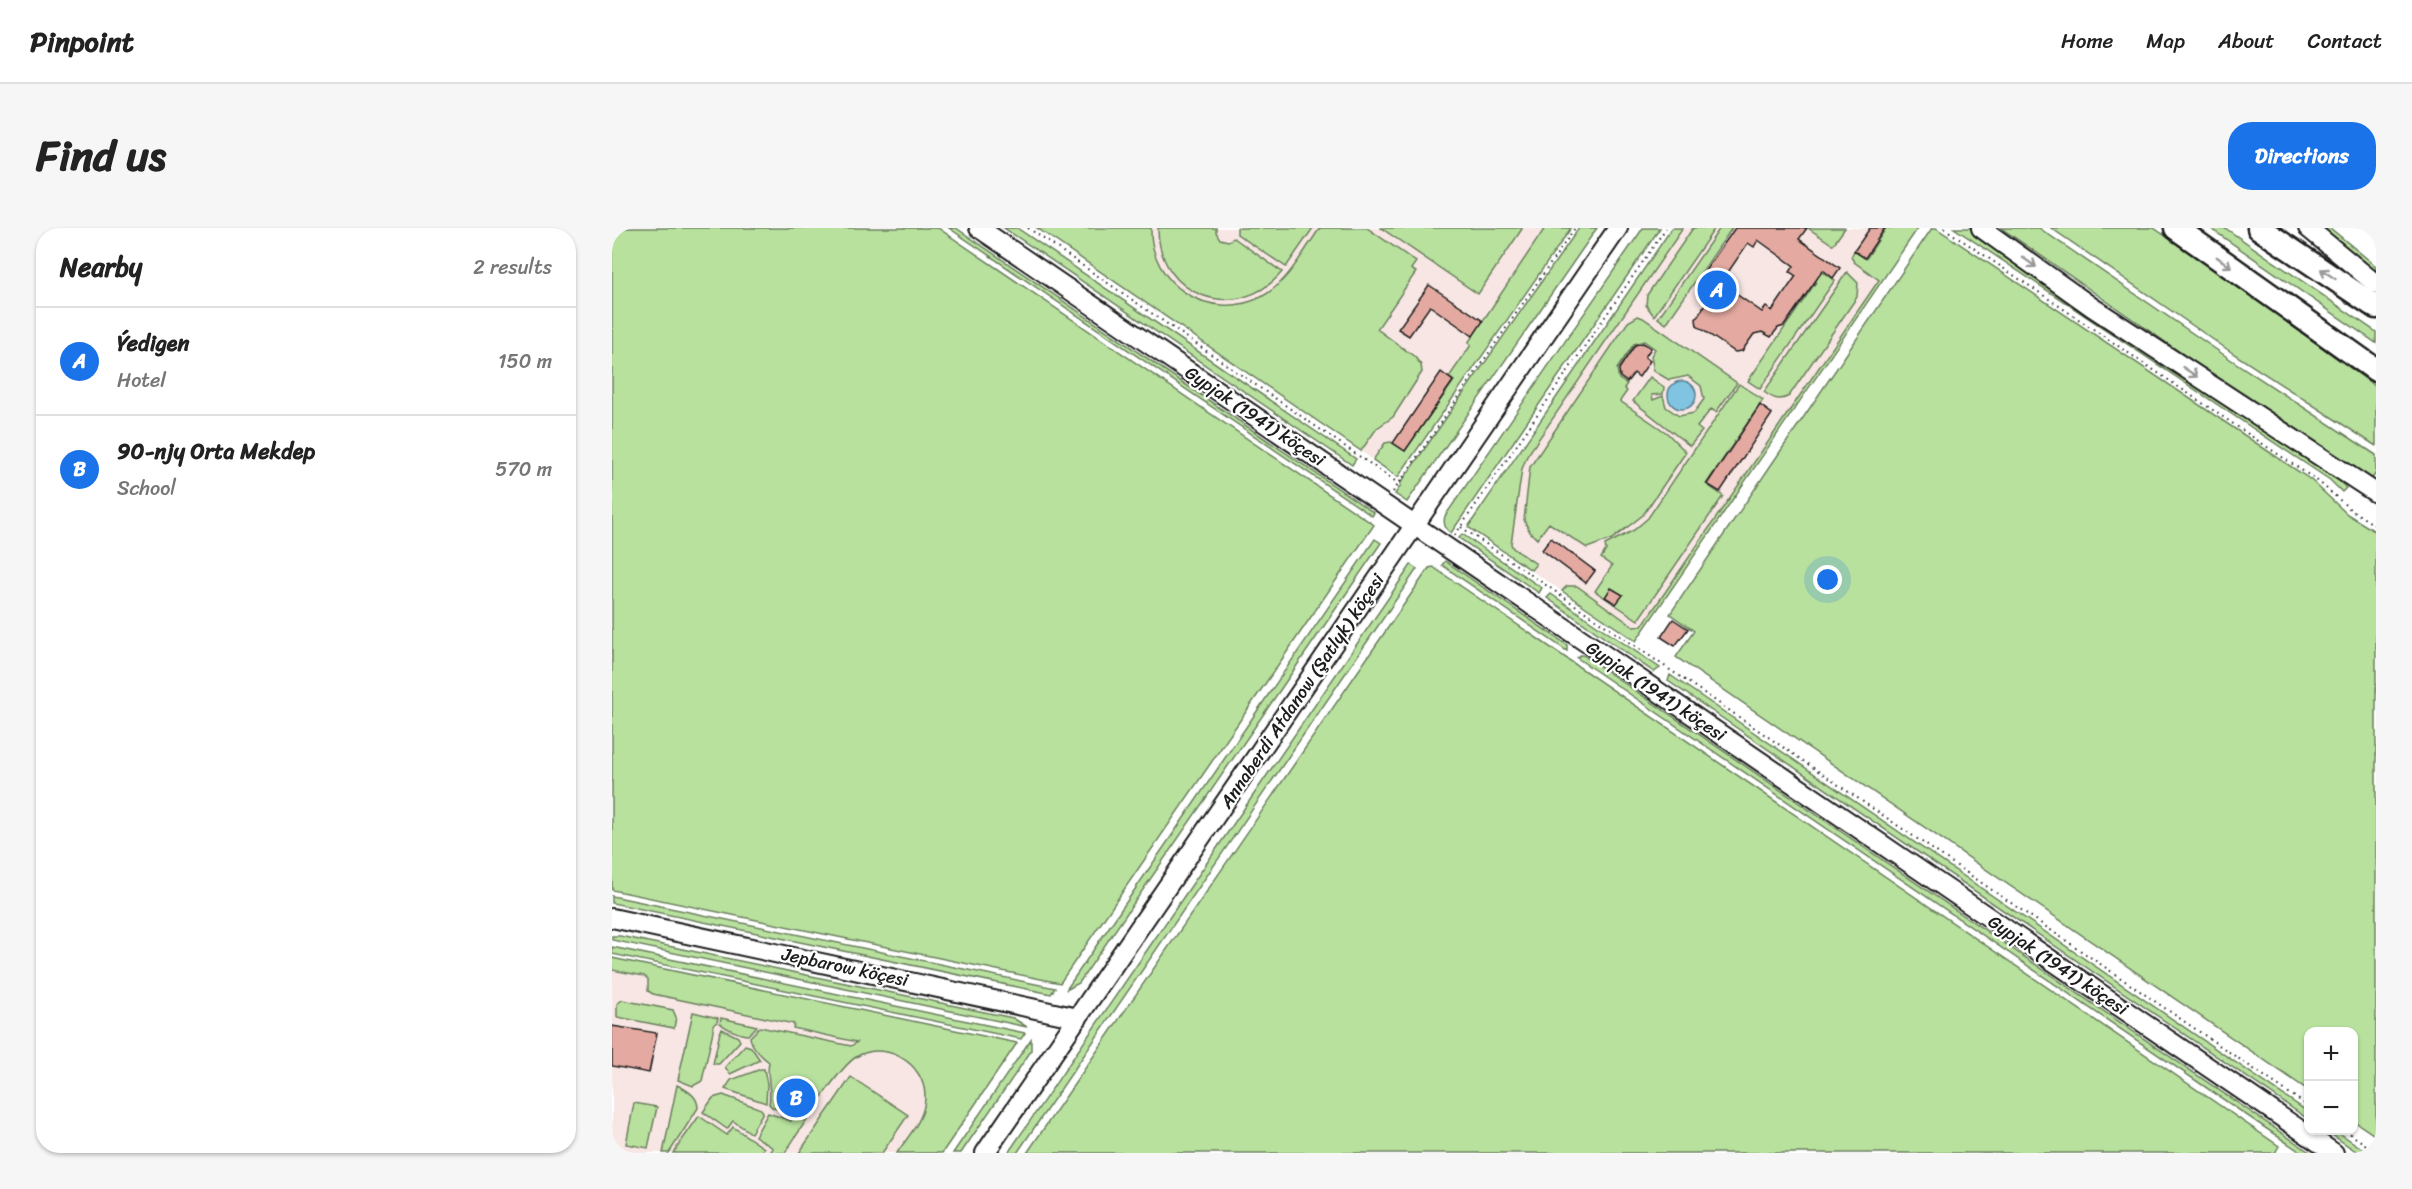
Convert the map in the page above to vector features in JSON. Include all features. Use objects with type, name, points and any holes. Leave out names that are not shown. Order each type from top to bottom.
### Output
[{"type":"main road","points":[[2176,228],[2376,370]]},
{"type":"main road","points":[[2259,228],[2376,307]]},
{"type":"street","name":"Gypjak (1941) köçesi","points":[[979,228],[2334,1153]]},
{"type":"street","name":"Annaberdi Atdanow (Şatlyk) köçesi","points":[[985,1153],[1618,228]]},
{"type":"street","points":[[1981,228],[2092,307],[2376,493]]},
{"type":"street","points":[[2308,228],[2376,284]]},
{"type":"street","name":"Jepbarow köçesi","points":[[612,918],[1078,1018]]},
{"type":"path","points":[[1028,228],[1398,483]]},
{"type":"path","points":[[1392,492],[1575,228]]},
{"type":"path","points":[[1454,536],[1666,228]]},
{"type":"path","points":[[1944,228],[2319,482],[2350,509],[2376,526]]},
{"type":"path","points":[[1461,527],[2304,1103]]},
{"type":"path","points":[[2351,1135],[2376,1152]]},
{"type":"shaded area","points":[[1037,228],[1571,228],[1398,477]]},
{"type":"shaded area","points":[[1672,228],[1918,228],[1636,641],[1468,528]]},
{"type":"shaded area","points":[[612,958],[1018,1043],[943,1153],[612,1153]]},
{"type":"green space","points":[[612,228],[938,228],[1374,525],[1060,983],[612,890]]},
{"type":"green space","points":[[949,228],[956,228],[1374,513],[1372,516]]},
{"type":"green space","points":[[1004,228],[1017,228],[1356,459],[1352,465]]},
{"type":"green space","points":[[1037,228],[1151,228],[1153,248],[1160,266],[1171,281],[1186,293],[1203,301],[1222,305],[1242,304],[1261,297],[1279,284],[1294,267],[1320,228],[1367,228],[1416,262],[1411,269],[1416,272],[1377,329],[1415,357],[1421,365],[1422,372],[1393,417],[1377,428],[1361,451]]},
{"type":"green space","points":[[1158,228],[1216,228],[1220,239],[1228,241],[1234,238],[1282,272],[1264,288],[1244,297],[1223,299],[1204,296],[1186,286],[1171,272],[1162,252]]},
{"type":"green space","points":[[1237,228],[1313,228],[1286,267],[1237,234]]},
{"type":"green space","points":[[1381,228],[1522,228],[1522,229],[1478,294]]},
{"type":"green space","points":[[1545,228],[1571,228],[1398,477],[1373,460],[1385,443],[1391,442],[1405,451],[1454,381],[1449,377],[1471,345],[1468,343]]},
{"type":"green space","points":[[1579,228],[1597,228],[1407,502],[1395,494],[1400,484]]},
{"type":"green space","points":[[1643,228],[1660,228],[1451,533],[1445,526],[1445,516]]},
{"type":"green space","points":[[1672,228],[1683,228],[1527,456],[1522,469],[1511,544],[1513,548],[1536,564],[1531,570],[1468,527]]},
{"type":"green space","points":[[1693,228],[1715,228],[1654,316],[1646,305],[1647,295]]},
{"type":"green space","points":[[1720,228],[1732,228],[1666,324],[1658,318]]},
{"type":"green space","points":[[1808,228],[1845,228],[1833,245]]},
{"type":"green space","points":[[1886,228],[1918,228],[1636,641],[1562,591],[1567,586],[1577,586],[1634,627],[1642,626],[1879,280],[1854,262],[1851,257],[1854,251],[1866,259]]},
{"type":"green space","points":[[1932,228],[1936,228],[2311,480],[2347,514],[2376,532],[2376,1136],[2358,1124],[2358,1027],[2304,1027],[2304,1087],[1676,657],[1694,631],[1670,614]]},
{"type":"green space","points":[[1954,228],[1969,228],[2334,475],[2346,488],[2342,492],[2330,480]]},
{"type":"green space","points":[[2001,228],[2039,228],[2230,359],[2376,455],[2376,473],[2371,480],[2216,377]]},
{"type":"green space","points":[[2051,228],[2154,228],[2376,387],[2376,446],[2234,354]]},
{"type":"green space","points":[[2210,228],[2225,228],[2376,332],[2376,343]]},
{"type":"green space","points":[[2321,228],[2330,228],[2376,266],[2376,274]]},
{"type":"green space","points":[[1815,267],[1835,280],[1760,389],[1748,381],[1816,282]]},
{"type":"green space","points":[[1847,272],[1858,283],[1857,297],[1789,396],[1779,399],[1764,392]]},
{"type":"green space","points":[[1638,316],[1737,383],[1716,412],[1711,409],[1697,427],[1702,431],[1690,446],[1633,401],[1650,377],[1664,387],[1663,394],[1652,395],[1653,400],[1663,396],[1666,407],[1679,416],[1694,413],[1704,399],[1701,386],[1688,376],[1669,380],[1654,371],[1651,356],[1655,349],[1644,341],[1634,344],[1617,369],[1619,379],[1627,384],[1624,388],[1627,391],[1620,401],[1667,433],[1686,452],[1643,515],[1612,539],[1587,548],[1549,523],[1537,539],[1530,532],[1524,520],[1530,467],[1628,322]]},
{"type":"green space","points":[[1739,384],[1763,400],[1706,484],[1723,496],[1638,620],[1595,591],[1612,566],[1601,558],[1606,550],[1605,545],[1634,530],[1648,518]]},
{"type":"green space","points":[[1462,534],[1542,588],[1539,593],[1459,538]]},
{"type":"green space","points":[[1375,539],[1381,543],[1079,983],[1066,990]]},
{"type":"green space","points":[[1445,561],[1567,645],[1567,651],[1442,565]]},
{"type":"green space","points":[[1411,565],[1417,569],[1017,1153],[1008,1153]]},
{"type":"green space","points":[[1433,567],[2279,1146],[2275,1153],[1027,1153],[1429,568]]},
{"type":"green space","points":[[1551,594],[1660,668],[1654,672],[1547,598]]},
{"type":"green space","points":[[1580,655],[2311,1153],[2302,1153],[1577,658]]},
{"type":"green space","points":[[1670,675],[2304,1109],[2304,1116],[1668,681]]},
{"type":"green space","points":[[612,896],[1055,988],[1051,994],[612,903]]},
{"type":"green space","points":[[612,936],[1013,1018],[1027,1027],[612,940]]},
{"type":"green space","points":[[612,947],[1025,1033],[1021,1039],[612,954]]},
{"type":"green space","points":[[612,958],[1017,1043],[942,1153],[897,1153],[920,1119],[925,1092],[915,1069],[894,1054],[882,1051],[869,1052],[856,1057],[848,1064],[785,1153],[770,1153],[773,1148],[755,1136],[768,1113],[791,1121],[795,1116],[769,1104],[769,1062],[755,1048],[750,1037],[760,1027],[851,1046],[857,1042],[793,1028],[794,1024],[653,994],[648,991],[648,979],[644,976],[612,970]]},
{"type":"green space","points":[[622,1000],[673,1010],[676,1017],[674,1028],[617,1017],[617,1004]]},
{"type":"green space","points":[[693,1012],[718,1018],[713,1025],[702,1081],[693,1086],[678,1080]]},
{"type":"green space","points":[[721,1018],[757,1026],[745,1035],[722,1025]]},
{"type":"green space","points":[[722,1029],[738,1037],[740,1041],[719,1064],[713,1064],[720,1032]]},
{"type":"green space","points":[[1031,1039],[1031,1051],[961,1153],[953,1153]]},
{"type":"green space","points":[[745,1045],[751,1047],[760,1060],[730,1074],[725,1067]]},
{"type":"green space","points":[[764,1069],[767,1084],[766,1103],[725,1089],[731,1080]]},
{"type":"green space","points":[[851,1077],[908,1115],[882,1153],[799,1153]]},
{"type":"green space","points":[[677,1085],[694,1097],[698,1108],[669,1153],[663,1153]]},
{"type":"green space","points":[[723,1095],[761,1109],[763,1112],[751,1133],[733,1121],[727,1129],[703,1112],[713,1098]]},
{"type":"green space","points":[[634,1103],[657,1107],[648,1148],[626,1144]]},
{"type":"green space","points":[[699,1116],[727,1135],[733,1127],[764,1148],[760,1153],[673,1153]]},
{"type":"green space","points":[[2332,1135],[2342,1135],[2369,1153],[2359,1153]]},
{"type":"water","points":[[1682,381],[1692,385],[1696,395],[1692,405],[1682,409],[1672,405],[1668,395],[1672,385]]},
{"type":"building","points":[[1735,228],[1807,228],[1799,239],[1840,268],[1833,278],[1823,270],[1784,326],[1778,328],[1771,337],[1762,332],[1754,334],[1742,351],[1735,352],[1697,326],[1696,319],[1711,296],[1699,288],[1706,278],[1705,271]],"holes":[[[1758,240],[1794,266],[1790,272],[1796,276],[1772,311],[1766,307],[1762,312],[1726,287],[1729,281],[1724,278],[1748,243],[1754,247]]]},
{"type":"building","points":[[1870,228],[1885,228],[1865,258],[1854,251]]},
{"type":"building","points":[[1429,285],[1483,321],[1473,336],[1430,306],[1409,336],[1398,329]]},
{"type":"building","points":[[1643,343],[1651,348],[1645,357],[1650,361],[1639,377],[1634,373],[1627,382],[1620,377],[1619,369],[1635,345]]},
{"type":"building","points":[[1441,372],[1453,381],[1405,451],[1393,443]]},
{"type":"building","points":[[1760,405],[1772,414],[1720,492],[1707,484]]},
{"type":"building","points":[[1551,538],[1595,571],[1586,583],[1542,550]]},
{"type":"building","points":[[1611,588],[1623,595],[1616,604],[1605,597]]},
{"type":"building","points":[[1673,619],[1688,629],[1675,646],[1661,637]]},
{"type":"building","points":[[612,1026],[657,1033],[649,1073],[612,1066]]},
{"type":"place","name":"Ýedigen","points":[[1717,290]]},
{"type":"place","name":"90-njy Orta Mekdep","points":[[796,1098]]}]
